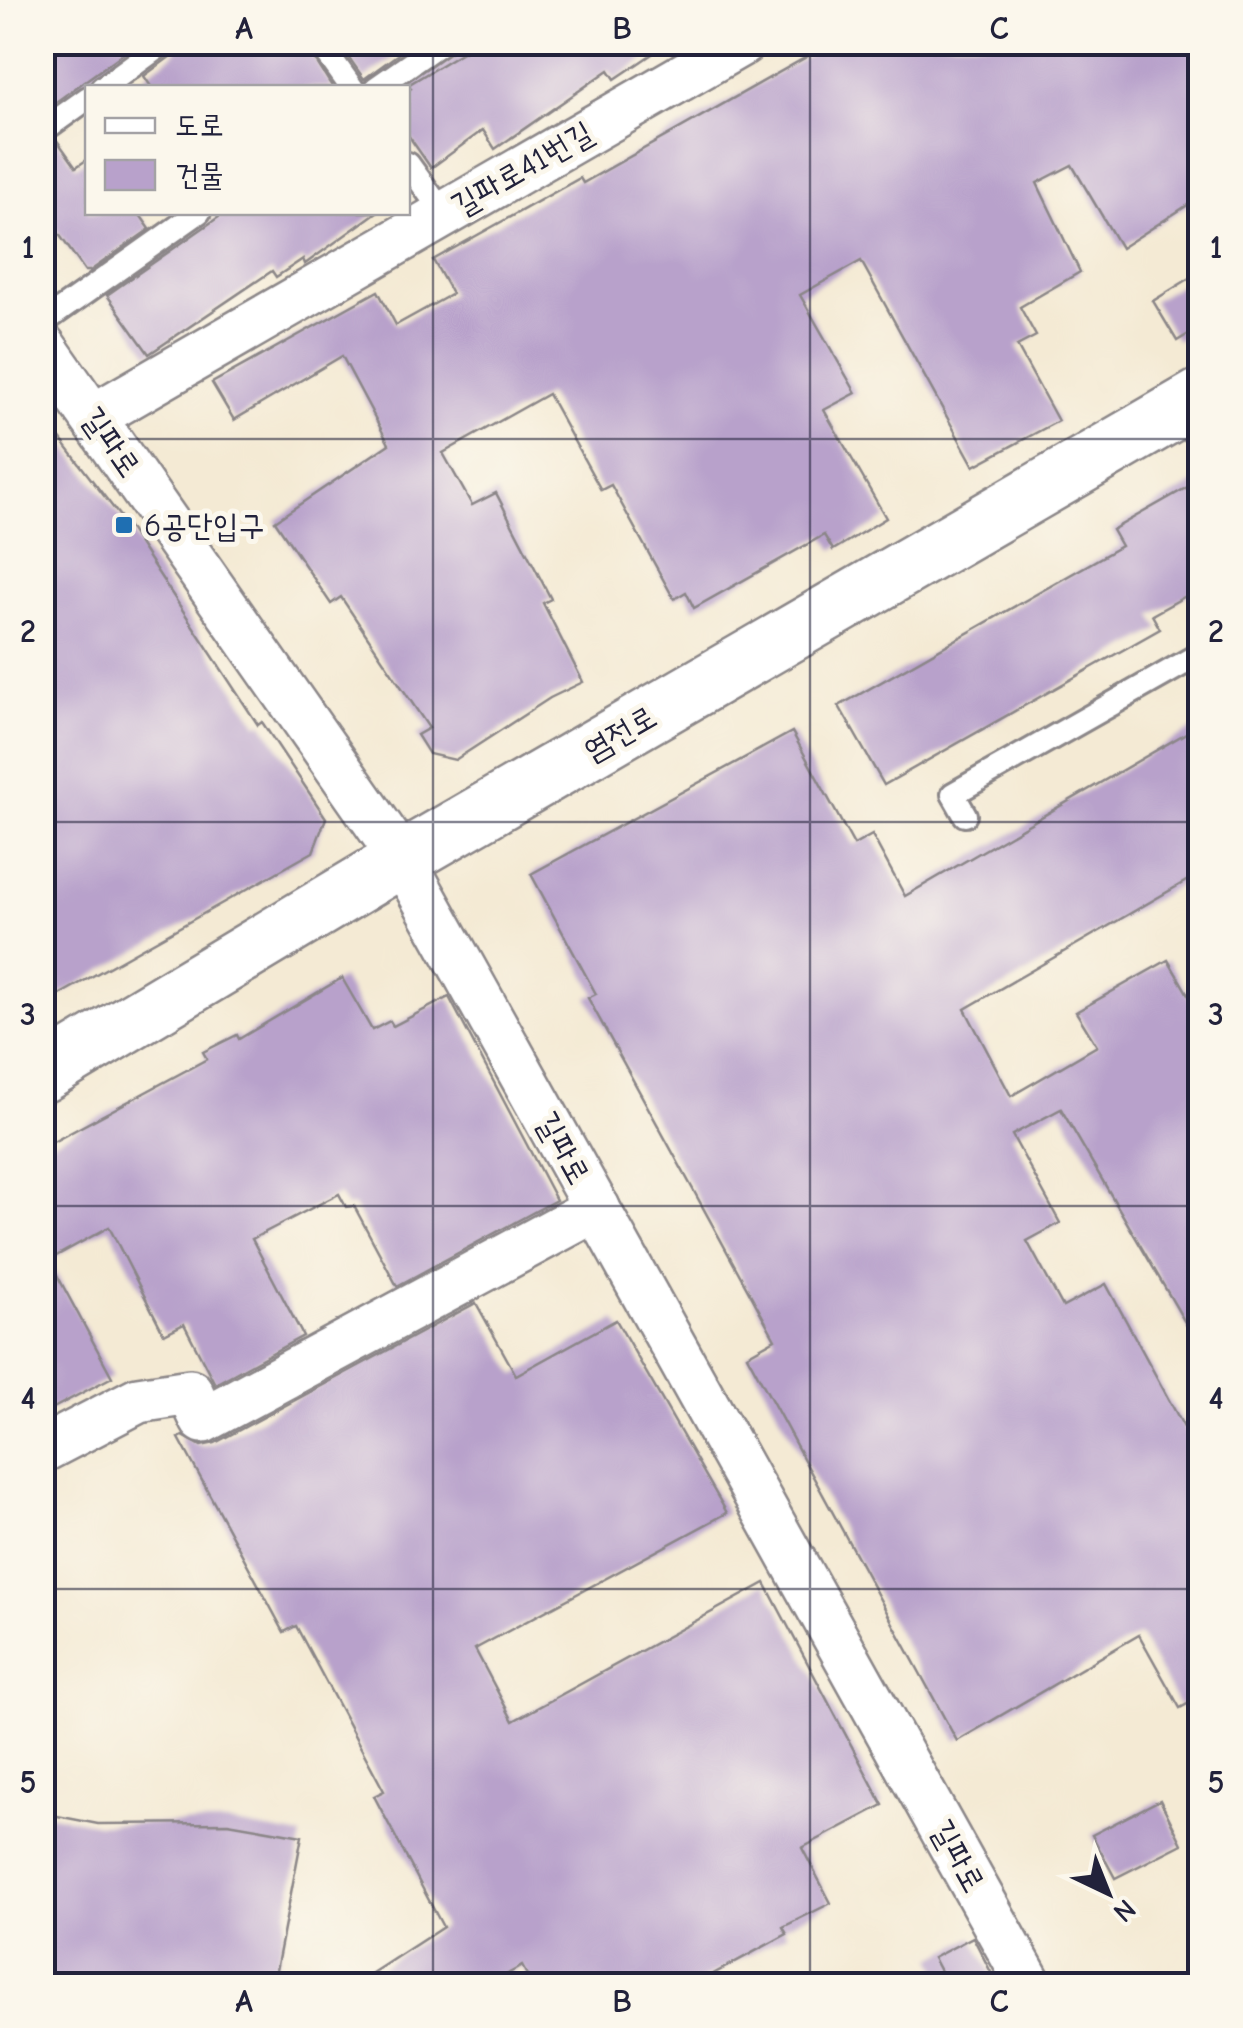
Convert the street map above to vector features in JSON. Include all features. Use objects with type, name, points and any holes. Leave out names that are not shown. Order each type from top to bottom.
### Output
[{"type":"street","name":"길파로41번길","points":[[93,417],[725,47]]},
{"type":"street","name":"길파로","points":[[42,345],[402,859],[1030,1986]]},
{"type":"street","name":"염전로","points":[[42,1075],[402,859],[1200,397]]},
{"type":"street","points":[[42,1450],[138,1400],[190,1392],[203,1420],[597,1208]]},
{"type":"lane","points":[[106,85],[164,42]]},
{"type":"lane","points":[[319,42],[350,85]]},
{"type":"lane","points":[[380,85],[442,42]]},
{"type":"lane","points":[[42,131],[85,100]]},
{"type":"lane","points":[[410,167],[444,214]]},
{"type":"lane","points":[[42,323],[195,215]]},
{"type":"lane","points":[[964,814],[953,794],[1200,654]]},
{"type":"building","points":[[53,42],[139,42],[42,112],[42,50]]},
{"type":"building","points":[[180,42],[304,42],[331,85],[150,85],[144,76],[174,54]]},
{"type":"building","points":[[338,42],[400,42],[405,49],[364,79]]},
{"type":"building","points":[[479,42],[670,42],[615,79],[609,70],[495,149],[483,130],[431,168],[410,138],[412,88],[408,85]]},
{"type":"building","points":[[833,42],[1200,42],[1200,197],[1121,248],[1072,165],[1037,183],[1080,272],[1020,307],[1036,336],[1017,346],[1058,421],[974,466],[861,261],[800,295],[856,393],[824,410],[886,518],[833,550],[824,535],[694,608],[686,592],[674,599],[611,485],[601,490],[548,394],[443,453],[472,505],[496,493],[551,599],[543,603],[583,682],[550,698],[455,760],[429,754],[417,735],[429,728],[341,597],[331,604],[275,521],[389,444],[342,356],[234,420],[212,383],[378,291],[396,325],[452,294],[433,260],[580,178],[583,183]]},
{"type":"building","points":[[56,139],[76,167],[85,161],[85,215],[140,215],[150,229],[85,271],[42,210],[42,146]]},
{"type":"building","points":[[222,215],[373,215],[305,264],[303,259],[276,277],[272,271],[149,354],[107,295]]},
{"type":"building","points":[[1200,272],[1200,327],[1177,341],[1153,301]]},
{"type":"building","points":[[42,415],[128,527],[258,725],[262,722],[326,818],[313,852],[57,996],[42,970]]},
{"type":"building","points":[[1200,480],[1200,588],[1152,615],[1160,629],[884,785],[839,706],[1121,546],[1112,530]]},
{"type":"building","points":[[1200,725],[1200,873],[965,1009],[1011,1096],[1097,1046],[1076,1012],[1168,960],[1200,1015],[1200,1348],[1061,1109],[1012,1135],[1060,1223],[1027,1241],[1063,1307],[1106,1284],[1200,1457],[1200,1697],[1180,1708],[1139,1635],[957,1741],[747,1355],[775,1339],[588,998],[596,994],[531,874],[792,732],[854,845],[872,835],[905,896]]},
{"type":"building","points":[[342,978],[372,1030],[390,1021],[393,1026],[449,997],[556,1200],[397,1286],[354,1206],[346,1207],[339,1194],[252,1239],[303,1336],[215,1384],[184,1324],[164,1334],[109,1227],[49,1260],[112,1377],[42,1414],[42,1148],[207,1059],[203,1052],[237,1035],[239,1039]]},
{"type":"building","points":[[476,1303],[516,1375],[616,1320],[727,1513],[475,1649],[513,1721],[765,1583],[883,1805],[802,1848],[831,1903],[783,1927],[787,1934],[691,1986],[533,1986],[522,1966],[486,1986],[352,1986],[443,1927],[374,1796],[384,1791],[296,1626],[284,1632],[179,1438],[183,1436],[201,1446],[215,1443]]},
{"type":"building","points":[[1160,1800],[1182,1844],[1115,1878],[1092,1835]]},
{"type":"building","points":[[42,1813],[98,1824],[228,1823],[302,1836],[273,1986],[42,1986]]},
{"type":"building","points":[[973,1937],[998,1986],[948,1986],[933,1958]]},
{"type":"place","name":"6공단입구","points":[[124,525]]}]
